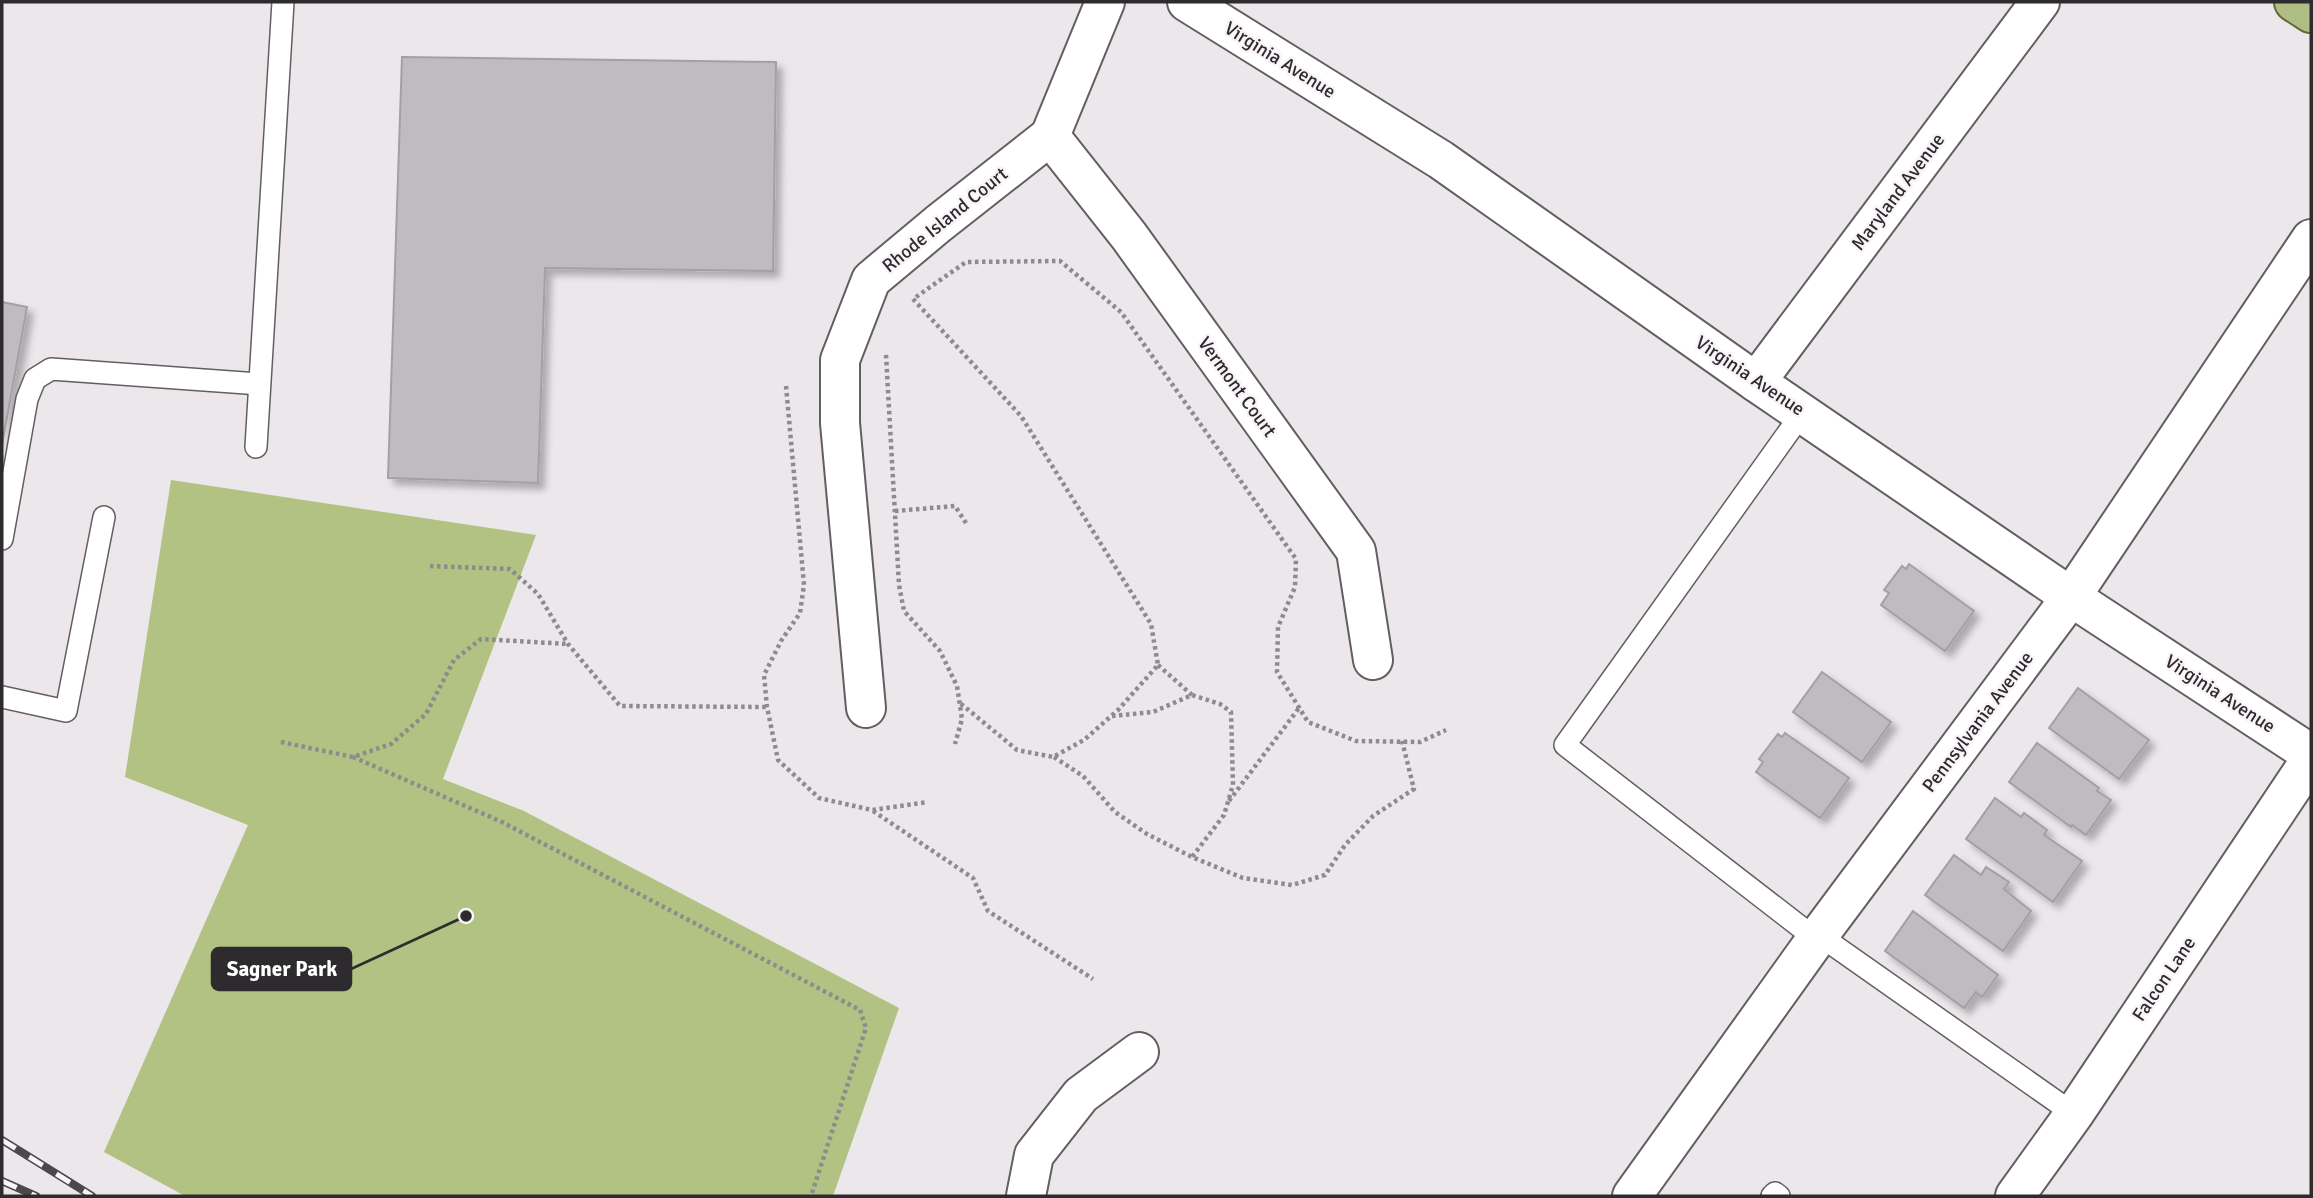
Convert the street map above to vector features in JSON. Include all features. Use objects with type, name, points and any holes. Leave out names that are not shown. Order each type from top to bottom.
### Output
[{"type":"main road","points":[[2294,2],[2311,13]]},
{"type":"street","name":"Rhode Island Court","points":[[866,708],[840,423],[840,360],[871,280],[1050,136],[1105,2]]},
{"type":"street","name":"Virginia Avenue","points":[[1187,2],[1441,160],[1756,382],[2071,597],[2311,756]]},
{"type":"street","name":"Maryland Avenue","points":[[1756,382],[2039,2]]},
{"type":"street","name":"Vermont Court","points":[[1050,136],[1129,236],[1356,551],[1373,660]]},
{"type":"street","name":"Pennsylvania Avenue","points":[[1632,1196],[1818,937],[2071,597],[2311,239]]},
{"type":"street","name":"Falcon Lane","points":[[2015,1196],[2074,1114],[2311,756]]},
{"type":"street","points":[[1026,1196],[1034,1155],[1081,1095],[1139,1052]]},
{"type":"lane","points":[[256,447],[282,2]]},
{"type":"lane","points":[[2,539],[27,398],[35,379],[51,369],[259,384]]},
{"type":"lane","points":[[1803,412],[1565,745],[1818,937],[2074,1114]]},
{"type":"lane","points":[[2,697],[66,711],[104,517]]},
{"type":"lane","points":[[1772,1196],[1774,1193],[1779,1196]]},
{"type":"path","points":[[904,305],[966,262],[1060,261],[1121,312],[1296,559],[1295,587],[1278,627],[1277,672],[1308,722],[1356,741],[1420,742],[1446,730]]},
{"type":"path","points":[[913,299],[1021,416],[1151,624],[1158,665],[1192,695],[1220,704],[1231,712],[1233,785],[1224,815],[1192,857]]},
{"type":"path","points":[[890,344],[885,357],[900,586],[904,611],[940,651],[957,686],[962,719],[955,744]]},
{"type":"path","points":[[786,386],[804,585],[800,613],[781,641],[764,676],[767,707],[778,760],[819,799],[872,810],[928,802]]},
{"type":"path","points":[[895,511],[955,506],[966,523]]},
{"type":"path","points":[[430,566],[510,569],[538,594],[568,644],[620,706],[767,707]]},
{"type":"path","points":[[353,757],[391,744],[426,714],[454,660],[481,639],[568,644]]},
{"type":"path","points":[[1053,757],[1084,740],[1111,716],[1158,665]]},
{"type":"path","points":[[1111,716],[1153,712],[1192,695]]},
{"type":"path","points":[[960,703],[1017,750],[1053,757],[1083,776],[1115,812],[1147,834],[1192,857],[1243,878],[1292,885],[1325,875],[1345,845],[1373,816],[1414,789],[1402,741]]},
{"type":"path","points":[[1227,805],[1299,708]]},
{"type":"path","points":[[281,742],[353,757],[502,822],[860,1010],[866,1028],[811,1196]]},
{"type":"path","points":[[872,810],[973,878],[988,911],[1093,979]]},
{"type":"green space","points":[[171,480],[536,535],[443,779],[524,811],[899,1008],[833,1196],[185,1196],[104,1152],[248,825],[125,777]]},
{"type":"building","points":[[402,57],[776,62],[773,271],[545,268],[538,483],[388,478]]},
{"type":"building","points":[[2,302],[27,307],[2,445]]},
{"type":"building","points":[[1909,564],[1974,611],[1945,651],[1881,605],[1889,593],[1884,590],[1902,566],[1906,569]]},
{"type":"building","points":[[1822,672],[1891,722],[1862,762],[1793,712]]},
{"type":"building","points":[[2078,688],[2149,740],[2119,779],[2049,728]]},
{"type":"building","points":[[1785,733],[1849,778],[1820,818],[1756,772],[1763,762],[1759,759],[1778,734],[1782,737]]},
{"type":"building","points":[[2037,743],[2099,788],[2097,791],[2111,800],[2086,835],[2009,782]]},
{"type":"building","points":[[1995,798],[2021,817],[2024,813],[2047,830],[2044,835],[2082,861],[2053,902],[1966,839]]},
{"type":"building","points":[[1954,855],[1981,875],[1986,867],[2009,882],[2004,889],[2031,911],[2003,951],[1925,895]]},
{"type":"building","points":[[1913,911],[1998,975],[1982,997],[1976,992],[1964,1008],[1885,951]]},
{"type":"railway","points":[[2,1140],[92,1196]]},
{"type":"railway","points":[[2,1181],[36,1196]]},
{"type":"place","name":"Sagner Park","points":[[466,916]]}]
